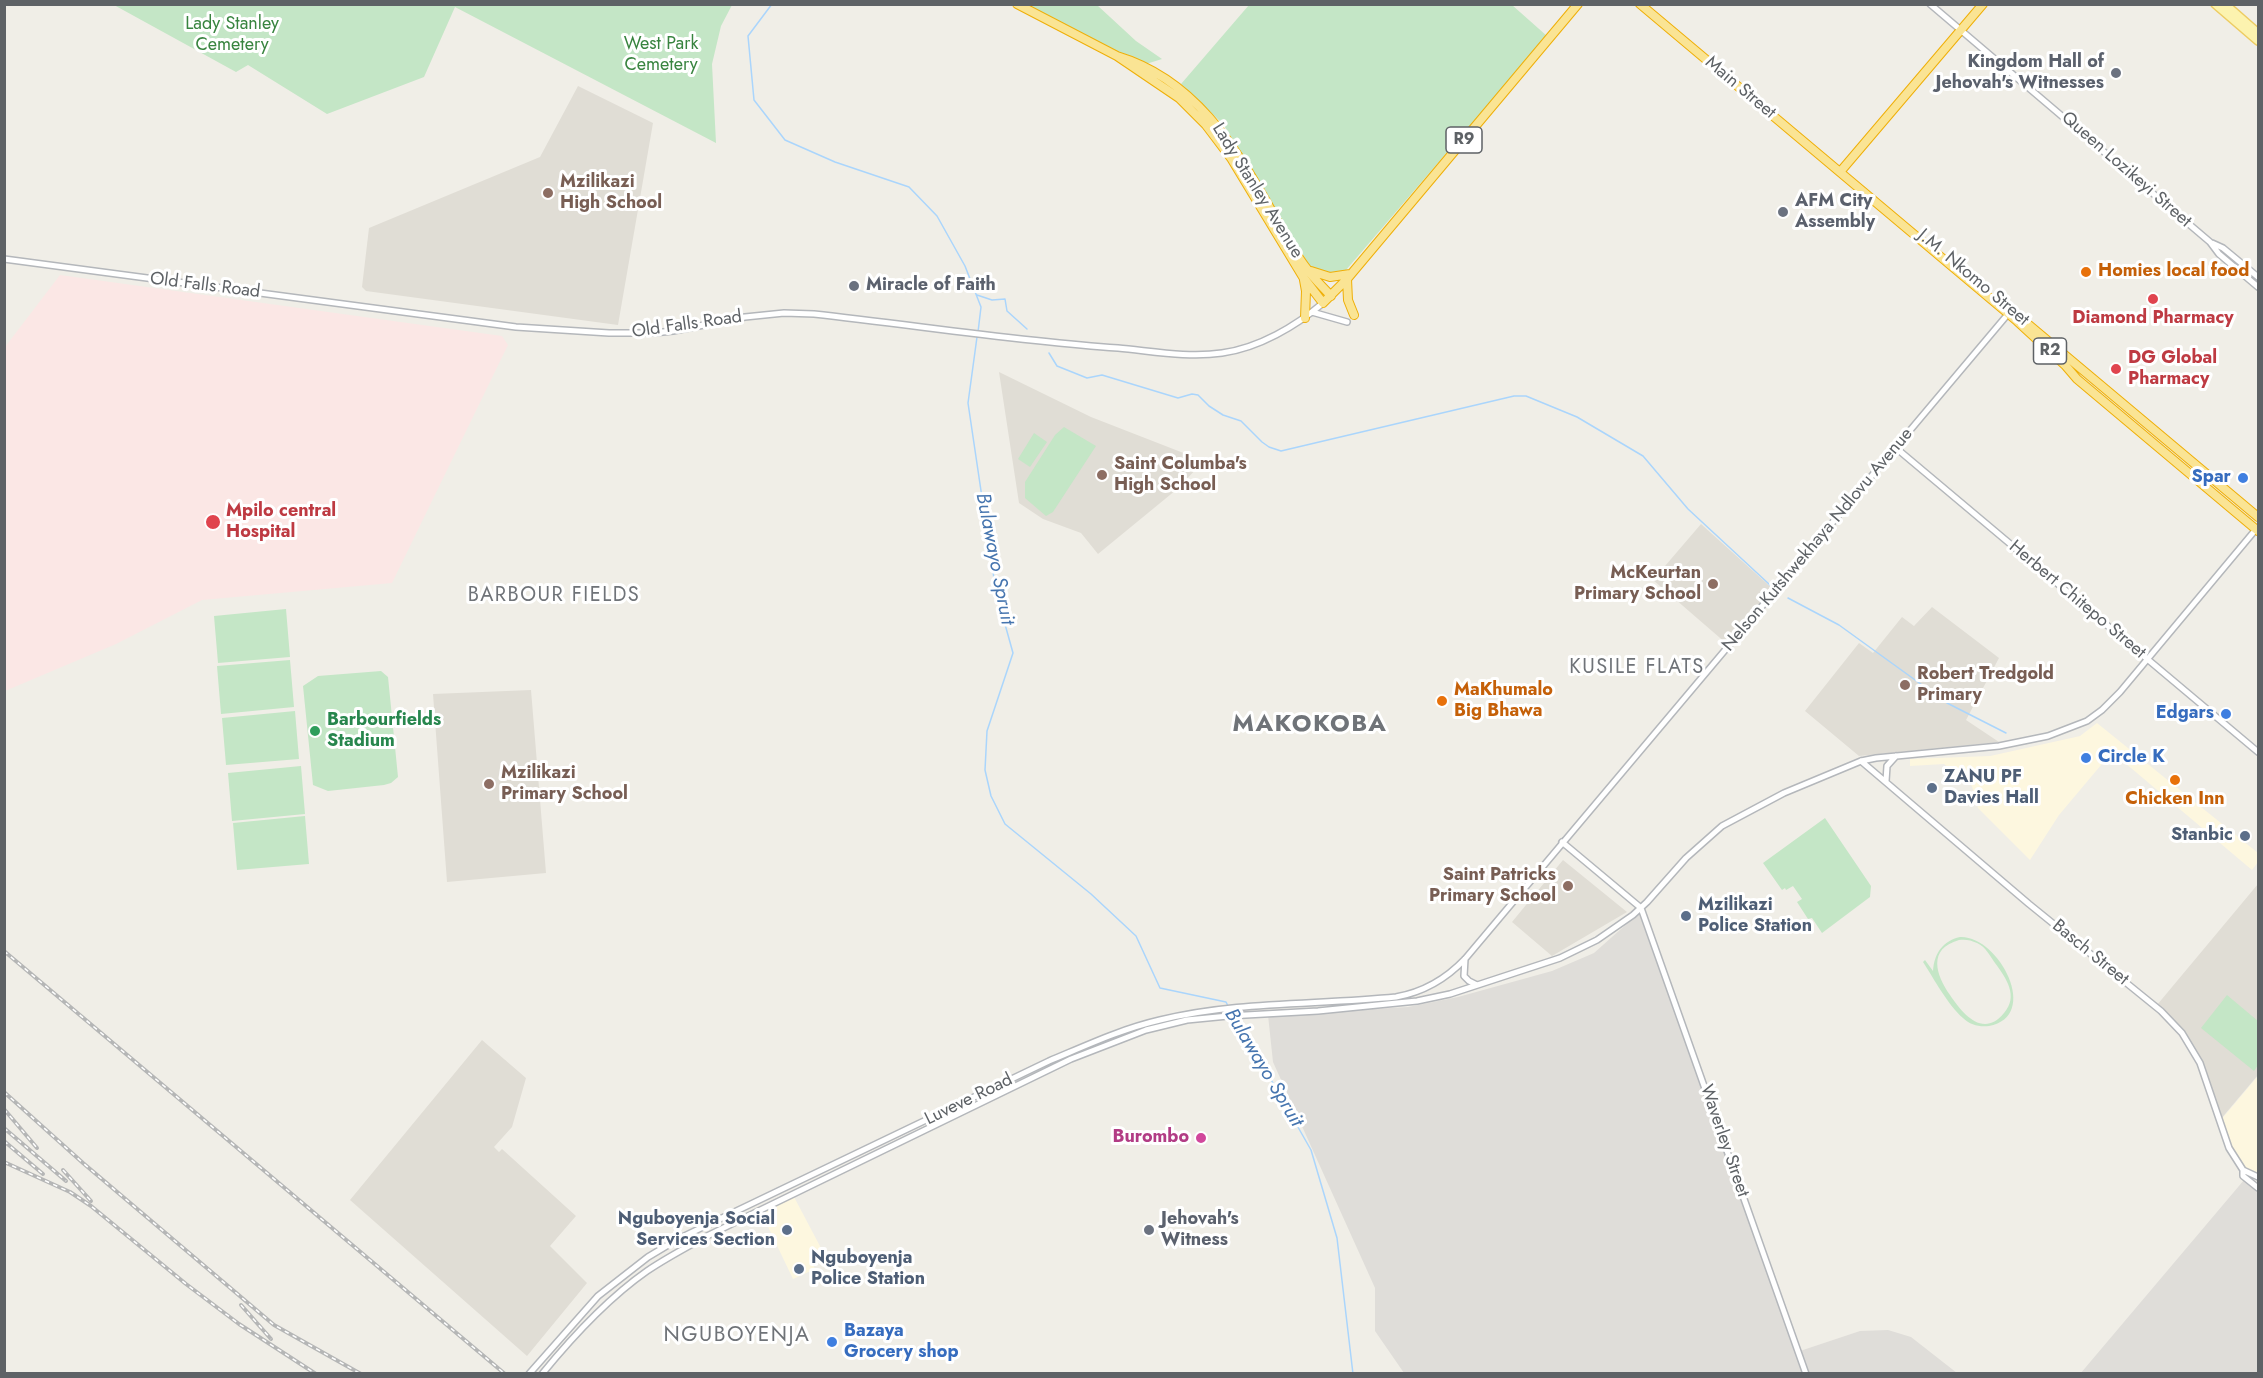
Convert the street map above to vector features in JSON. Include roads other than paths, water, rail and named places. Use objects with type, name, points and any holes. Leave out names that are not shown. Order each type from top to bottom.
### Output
[{"type":"highway","name":"Lady Stanley Avenue","points":[[1017,4],[1117,56],[1133,61],[1184,91],[1201,106],[1236,154],[1323,303]]},
{"type":"highway","name":"R9","points":[[1323,303],[1348,277],[1578,4]]},
{"type":"highway","name":"Main Street","points":[[1640,4],[1842,171]]},
{"type":"highway","points":[[1842,171],[1983,4]]},
{"type":"highway","name":"J.M. Nkomo Street","points":[[1842,171],[2008,314],[2080,381],[2258,529]]},
{"type":"highway","name":"J.M. Nkomo Street","points":[[1842,171],[2259,517]]},
{"type":"highway","name":"Lady Stanley Avenue","points":[[1305,273],[1331,296]]},
{"type":"highway","points":[[1305,318],[1305,273],[1330,278],[1348,277],[1348,300],[1354,315]]},
{"type":"main road","points":[[2215,4],[2259,41]]},
{"type":"main road","points":[[2225,4],[2259,33]]},
{"type":"street","name":"Queen Lozikeyi Street","points":[[1930,4],[2210,242]]},
{"type":"street","points":[[2210,242],[2223,248],[2259,277]]},
{"type":"street","points":[[2210,242],[2219,254],[2259,287]]},
{"type":"street","name":"Old Falls Road","points":[[4,259],[534,328],[641,334],[673,331],[745,316],[784,313],[814,314],[1073,345],[1207,355],[1251,346],[1305,318],[1323,303]]},
{"type":"street","points":[[1312,312],[1347,322]]},
{"type":"street","name":"Nelson Kutshwekhaya Ndlovu Avenue","points":[[1465,958],[2008,314]]},
{"type":"street","name":"Herbert Chitepo Street","points":[[1896,448],[2259,752]]},
{"type":"street","name":"Luveve Road","points":[[542,1374],[598,1312],[625,1287],[662,1262],[707,1236],[1071,1059],[1167,1024],[1247,1014],[1410,1002],[1450,994],[1569,955],[1597,940],[1641,908],[1697,846],[1729,821],[1784,793],[1861,761],[1898,755],[1999,746],[2032,740],[2087,722],[2102,710],[2258,529]]},
{"type":"street","points":[[1886,781],[1887,766],[1898,755]]},
{"type":"street","name":"Basch Street","points":[[1861,761],[2029,904],[2161,1011],[2182,1033],[2200,1063],[2229,1148],[2243,1170],[2243,1176],[2259,1188]]},
{"type":"street","points":[[1562,842],[1641,908]]},
{"type":"street","name":"Waverley Street","points":[[1641,908],[1806,1374]]},
{"type":"street","points":[[1465,958],[1464,976],[1477,985]]},
{"type":"street","name":"Luveve Road","points":[[529,1374],[598,1296],[648,1257],[678,1239],[1049,1061],[1096,1041],[1160,1020],[1220,1010],[1358,1001],[1409,994],[1435,983],[1465,958]]},
{"type":"street","points":[[2243,1170],[2259,1177]]},
{"type":"waterway","name":"Bulawayo Spruit","points":[[772,4],[748,36],[754,100],[785,140],[835,162],[909,187],[937,216],[965,266],[981,307],[978,332]]},
{"type":"waterway","points":[[977,295],[992,300],[1005,299],[1007,311],[1027,329]]},
{"type":"waterway","name":"Bulawayo Spruit","points":[[977,337],[968,403],[996,592],[1013,653],[987,731],[985,770],[991,796],[1005,824],[1091,894],[1136,936],[1160,988],[1226,1002],[1228,1006]]},
{"type":"waterway","points":[[1049,353],[1057,366],[1087,378],[1102,375],[1178,398],[1192,394],[1198,395],[1223,415],[1241,421],[1269,447],[1281,451],[1514,396],[1526,396],[1577,417],[1643,456],[1688,509],[1770,585]]},
{"type":"waterway","points":[[1788,598],[1839,625],[1947,703],[2006,733]]},
{"type":"waterway","name":"Bulawayo Spruit","points":[[1236,1018],[1311,1150],[1337,1238],[1353,1374]]},
{"type":"railway","points":[[4,951],[505,1374]]},
{"type":"railway","points":[[4,1092],[83,1163],[274,1325],[361,1374]]},
{"type":"railway","points":[[4,1109],[37,1148]]},
{"type":"railway","points":[[4,1128],[66,1181]]},
{"type":"railway","points":[[4,1141],[43,1174]]},
{"type":"railway","points":[[4,1162],[70,1192],[91,1206],[239,1324],[316,1374]]},
{"type":"railway","points":[[63,1170],[91,1201]]},
{"type":"railway","points":[[241,1305],[271,1339]]},
{"type":"place","name":"Kingdom Hall of Jehovah's Witnesses","points":[[2116,73]]},
{"type":"place","name":"Mzilikazi High School","points":[[548,193]]},
{"type":"place","name":"AFM City Assembly","points":[[1783,212]]},
{"type":"place","name":"Homies local food","points":[[2086,272]]},
{"type":"place","name":"Miracle of Faith","points":[[854,286]]},
{"type":"place","name":"Diamond Pharmacy","points":[[2153,299]]},
{"type":"place","name":"DG Global Pharmacy","points":[[2116,369]]},
{"type":"place","name":"Saint Columba's High School","points":[[1102,475]]},
{"type":"place","name":"Spar","points":[[2243,478]]},
{"type":"place","name":"Mpilo central Hospital","points":[[213,522]]},
{"type":"place","name":"McKeurtan Primary School","points":[[1713,584]]},
{"type":"place","name":"Robert Tredgold Primary","points":[[1905,685]]},
{"type":"place","name":"MaKhumalo Big Bhawa","points":[[1442,701]]},
{"type":"place","name":"Edgars","points":[[2226,714]]},
{"type":"place","name":"Barbourfields Stadium","points":[[315,731]]},
{"type":"place","name":"Circle K","points":[[2086,758]]},
{"type":"place","name":"Chicken Inn","points":[[2175,780]]},
{"type":"place","name":"Mzilikazi Primary School","points":[[489,784]]},
{"type":"place","name":"ZANU PF Davies Hall","points":[[1932,788]]},
{"type":"place","name":"Stanbic","points":[[2245,836]]},
{"type":"place","name":"Saint Patricks Primary School","points":[[1568,886]]},
{"type":"place","name":"Mzilikazi Police Station","points":[[1686,916]]},
{"type":"place","name":"Burombo","points":[[1201,1138]]},
{"type":"place","name":"Nguboyenja Social Services Section","points":[[787,1230]]},
{"type":"place","name":"Jehovah's Witness","points":[[1149,1230]]},
{"type":"place","name":"Nguboyenja Police Station","points":[[799,1269]]},
{"type":"place","name":"Bazaya Grocery shop","points":[[832,1342]]},
{"type":"district","name":"BARBOUR FIELDS","points":[[554,596]]},
{"type":"district","name":"KUSILE FLATS","points":[[1637,668]]},
{"type":"district","name":"MAKOKOBA","points":[[1310,725]]},
{"type":"district","name":"NGUBOYENJA","points":[[737,1336]]},
{"type":"park label","name":"Lady Stanley Cemetery","points":[[232,36]]},
{"type":"park label","name":"West Park Cemetery","points":[[661,55]]}]
